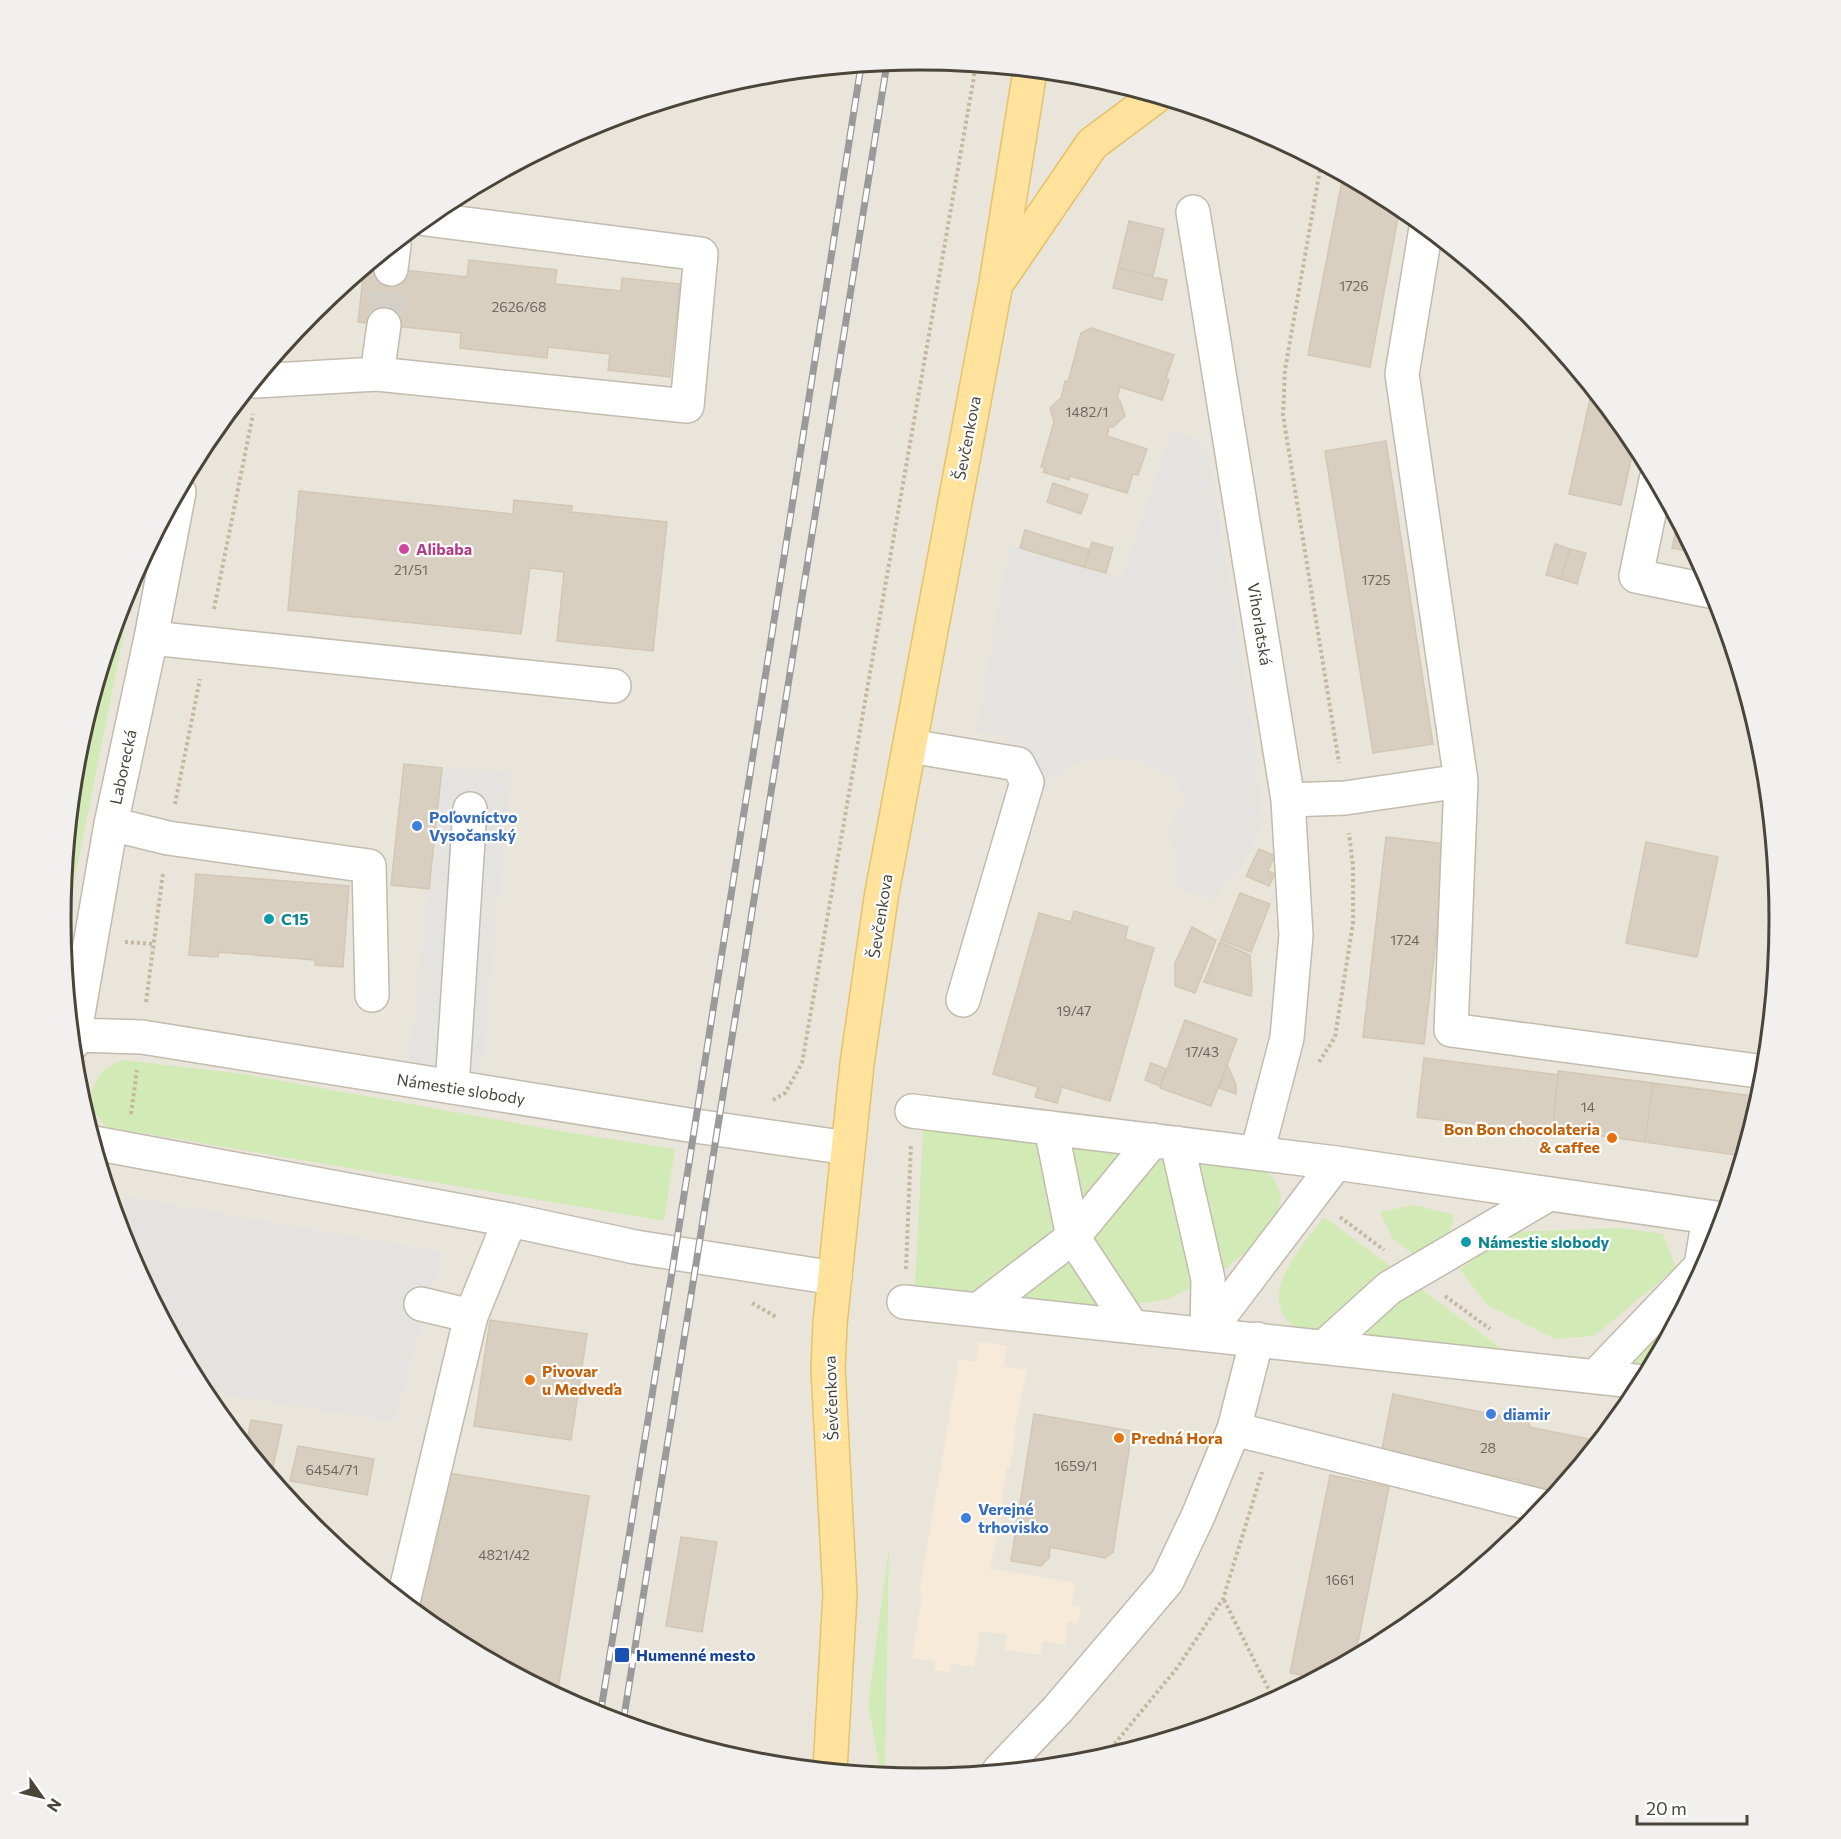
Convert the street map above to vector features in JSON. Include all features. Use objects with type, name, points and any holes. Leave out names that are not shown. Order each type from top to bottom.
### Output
[{"type":"main road","name":"Ševčenkova","points":[[830,1763],[840,1595],[828,1368],[856,1064],[881,898],[996,283],[1029,78]]},
{"type":"main road","points":[[996,283],[1092,144],[1149,102]]},
{"type":"street","name":"Vihorlatská","points":[[1193,212],[1288,800],[1296,935],[1287,1038],[1257,1153]]},
{"type":"street","points":[[265,380],[377,374],[687,406],[701,254],[440,221]]},
{"type":"street","points":[[1429,240],[1402,374],[1461,781],[1451,1030],[1755,1071]]},
{"type":"street","points":[[377,374],[384,324]]},
{"type":"street","points":[[1654,491],[1636,576],[1703,589]]},
{"type":"street","name":"Laborecká","points":[[78,1018],[111,824],[175,514]]},
{"type":"street","points":[[151,638],[614,686]]},
{"type":"street","points":[[910,746],[1018,764],[1027,782],[963,1000]]},
{"type":"street","points":[[1288,800],[1345,798],[1461,781]]},
{"type":"street","points":[[452,1087],[470,809]]},
{"type":"street","points":[[111,824],[168,838],[369,866],[372,995]]},
{"type":"street","name":"Námestie slobody","points":[[80,1039],[142,1037],[695,1126],[848,1148]]},
{"type":"street","points":[[912,1111],[1336,1163],[1715,1218]]},
{"type":"street","points":[[1051,1128],[1073,1237],[1131,1325]]},
{"type":"street","points":[[979,1309],[1073,1237],[1165,1142]]},
{"type":"street","points":[[1165,1142],[1208,1279],[1207,1333]]},
{"type":"street","points":[[102,1145],[510,1220],[635,1247],[835,1278]]},
{"type":"street","points":[[1207,1333],[1336,1163]]},
{"type":"street","points":[[1326,1346],[1389,1288],[1549,1194]]},
{"type":"street","points":[[406,1594],[471,1316],[510,1220]]},
{"type":"street","points":[[1596,1376],[1687,1284]]},
{"type":"street","points":[[904,1302],[1633,1381]]},
{"type":"street","points":[[421,1304],[471,1316]]},
{"type":"street","points":[[1006,1764],[1058,1709],[1167,1581],[1198,1516],[1234,1429],[1257,1339]]},
{"type":"street","points":[[1234,1429],[1535,1505]]},
{"type":"path","points":[[802,1063],[975,72]]},
{"type":"path","points":[[1321,171],[1285,370],[1283,414],[1345,798],[1353,867],[1353,923],[1335,1038]]},
{"type":"path","points":[[117,942],[154,944],[146,1002]]},
{"type":"path","points":[[131,1117],[137,1070]]},
{"type":"path","points":[[904,1302],[912,1111]]},
{"type":"path","points":[[1113,1746],[1177,1668],[1223,1599],[1263,1471]]},
{"type":"path","points":[[1223,1599],[1270,1693]]},
{"type":"shaded area","points":[[920,70],[976,72],[1031,78],[1140,99],[1193,116],[1245,135],[1345,184],[1437,246],[1480,281],[1521,319],[1594,403],[1656,495],[1682,544],[1705,595],[1741,700],[1753,754],[1768,864],[1768,975],[1762,1030],[1741,1139],[1724,1192],[1705,1244],[1656,1344],[1594,1436],[1559,1479],[1521,1520],[1437,1593],[1345,1655],[1296,1681],[1245,1704],[1140,1740],[1086,1752],[976,1767],[865,1767],[810,1761],[701,1740],[648,1723],[596,1704],[496,1655],[404,1593],[361,1558],[320,1520],[247,1436],[185,1344],[159,1295],[136,1244],[100,1139],[88,1085],[73,975],[71,920],[73,864],[79,809],[100,700],[117,647],[136,595],[185,495],[247,403],[282,360],[320,319],[404,246],[496,184],[545,158],[596,135],[701,99],[755,87],[865,72]]},
{"type":"shaded area","points":[[1171,429],[1195,439],[1208,451],[1255,743],[1262,823],[1243,865],[1211,901],[1174,886],[1177,869],[1167,831],[1185,800],[1173,778],[1135,760],[1111,757],[1079,762],[1050,780],[1003,737],[976,732],[1009,545],[1121,578]]},
{"type":"shaded area","points":[[442,768],[511,771],[481,1077],[408,1067]]},
{"type":"shaded area","points":[[125,1196],[442,1252],[394,1422],[217,1393],[185,1344],[159,1295],[123,1210]]},
{"type":"shaded area","name":"Verejné trhovisko","points":[[979,1342],[1007,1346],[1004,1366],[1027,1370],[1014,1431],[1016,1432],[1010,1468],[1007,1468],[998,1537],[996,1537],[990,1569],[1075,1583],[1072,1605],[1081,1607],[1078,1624],[1068,1622],[1065,1645],[1043,1641],[1041,1655],[1004,1649],[1007,1635],[980,1631],[974,1667],[952,1664],[950,1673],[934,1670],[935,1661],[912,1658],[922,1595],[919,1594],[959,1360],[976,1362]]},
{"type":"green space","points":[[126,622],[72,893],[79,809],[88,754],[100,700]]},
{"type":"green space","points":[[123,1060],[243,1074],[560,1131],[675,1149],[664,1221],[106,1127],[94,1112],[90,1094],[103,1070]]},
{"type":"green space","points":[[923,1128],[1047,1142],[1059,1221],[1050,1233],[1050,1240],[986,1295],[915,1288]]},
{"type":"green space","points":[[1061,1143],[1133,1152],[1081,1218]]},
{"type":"green space","points":[[1151,1155],[1171,1157],[1201,1283],[1167,1299],[1126,1306],[1094,1243],[1094,1236]]},
{"type":"green space","points":[[1187,1159],[1260,1167],[1275,1180],[1281,1196],[1275,1224],[1215,1277]]},
{"type":"green space","points":[[1414,1205],[1454,1215],[1451,1230],[1415,1256],[1393,1239],[1380,1212]]},
{"type":"green space","points":[[1324,1217],[1393,1268],[1321,1330],[1297,1330],[1284,1316],[1279,1304],[1279,1291],[1290,1264]]},
{"type":"green space","points":[[1621,1228],[1663,1234],[1676,1268],[1594,1336],[1555,1339],[1487,1305],[1460,1269],[1513,1232]]},
{"type":"green space","points":[[1058,1256],[1074,1261],[1108,1307],[1006,1297]]},
{"type":"green space","points":[[1414,1284],[1502,1349],[1359,1335]]},
{"type":"green space","points":[[1668,1321],[1642,1366],[1627,1365],[1648,1335]]},
{"type":"green space","points":[[889,1546],[885,1767],[880,1767],[868,1704]]},
{"type":"building","points":[[1342,182],[1398,218],[1370,367],[1308,355]]},
{"type":"building","points":[[1129,221],[1164,229],[1153,276],[1118,268]]},
{"type":"building","points":[[469,260],[557,270],[555,284],[621,291],[622,278],[680,284],[670,377],[608,370],[610,354],[548,347],[547,358],[460,348],[461,333],[358,322],[363,280],[378,267],[467,277]]},
{"type":"building","points":[[1118,268],[1167,280],[1162,300],[1113,288]]},
{"type":"building","points":[[1091,328],[1174,355],[1166,378],[1169,380],[1162,400],[1120,387],[1117,398],[1125,416],[1113,427],[1109,427],[1107,436],[1147,449],[1138,475],[1133,474],[1127,493],[1070,476],[1069,480],[1043,472],[1045,468],[1041,467],[1054,422],[1050,408],[1061,398],[1065,381],[1068,382],[1081,333]]},
{"type":"building","points":[[1590,398],[1632,457],[1621,505],[1569,494]]},
{"type":"building","points":[[1386,441],[1433,744],[1373,753],[1325,451]]},
{"type":"building","points":[[1053,483],[1088,495],[1081,514],[1047,502]]},
{"type":"building","points":[[299,491],[513,514],[514,500],[572,506],[571,512],[667,522],[653,651],[557,641],[564,572],[530,568],[521,634],[288,610]]},
{"type":"building","points":[[1025,530],[1090,550],[1084,567],[1020,548]]},
{"type":"building","points":[[1676,532],[1685,551],[1672,548]]},
{"type":"building","points":[[1092,542],[1113,548],[1106,573],[1084,567]]},
{"type":"building","points":[[1555,544],[1570,549],[1561,579],[1546,575]]},
{"type":"building","points":[[1570,549],[1586,553],[1577,584],[1561,579]]},
{"type":"building","name":"Poľovníctvo Vysočanský","points":[[404,764],[442,768],[429,889],[391,885]]},
{"type":"building","points":[[1386,837],[1447,844],[1424,1044],[1363,1037]]},
{"type":"building","points":[[1646,842],[1718,857],[1697,957],[1626,943]]},
{"type":"building","points":[[1259,849],[1275,856],[1268,871],[1275,874],[1269,886],[1246,876]]},
{"type":"building","name":"C15","points":[[196,874],[349,886],[343,967],[315,965],[315,960],[219,952],[218,957],[189,955]]},
{"type":"building","points":[[1240,893],[1270,904],[1251,952],[1221,940]]},
{"type":"building","points":[[1074,911],[1128,927],[1125,939],[1154,948],[1110,1101],[1062,1087],[1057,1103],[1035,1097],[1038,1087],[993,1074],[1039,913],[1071,922]]},
{"type":"building","points":[[1192,927],[1216,940],[1195,993],[1175,986],[1175,963]]},
{"type":"building","points":[[1220,942],[1250,955],[1251,996],[1204,982]]},
{"type":"building","points":[[1185,1020],[1237,1039],[1211,1106],[1160,1088]]},
{"type":"building","points":[[1424,1058],[1559,1075],[1558,1071],[1751,1096],[1736,1155],[1553,1129],[1552,1133],[1417,1117]]},
{"type":"building","points":[[1151,1063],[1166,1069],[1160,1086],[1145,1080]]},
{"type":"building","points":[[1227,1064],[1236,1085],[1236,1094],[1219,1088]]},
{"type":"building","points":[[1558,1071],[1653,1083],[1645,1142],[1553,1129]]},
{"type":"building","name":"Pivovar u Medveďa","points":[[490,1320],[587,1334],[571,1440],[474,1426]]},
{"type":"building","points":[[1393,1394],[1529,1422],[1529,1427],[1591,1439],[1547,1492],[1518,1486],[1518,1480],[1381,1454]]},
{"type":"building","points":[[1034,1414],[1132,1431],[1113,1552],[1105,1558],[1050,1547],[1049,1558],[1041,1566],[1011,1561]]},
{"type":"building","points":[[251,1420],[282,1425],[273,1467],[272,1467],[248,1437]]},
{"type":"building","points":[[298,1446],[374,1459],[367,1495],[290,1481]]},
{"type":"building","points":[[442,1472],[589,1496],[558,1687],[496,1655],[421,1605]]},
{"type":"building","points":[[1330,1475],[1389,1487],[1357,1647],[1305,1676],[1290,1673]]},
{"type":"building","points":[[681,1537],[717,1542],[702,1632],[666,1626]]},
{"type":"tunnel","points":[[384,325],[391,269]]},
{"type":"railway","points":[[624,1714],[886,71]]},
{"type":"railway","points":[[602,1706],[860,73]]},
{"type":"place","name":"Alibaba","points":[[404,549]]},
{"type":"place","name":"Poľovníctvo Vysočanský","points":[[417,826]]},
{"type":"place","name":"C15","points":[[269,919]]},
{"type":"place","name":"Bon Bon chocolateria & caffee","points":[[1612,1138]]},
{"type":"place","name":"Námestie slobody","points":[[1466,1242]]},
{"type":"place","name":"Pivovar u Medveďa","points":[[530,1380]]},
{"type":"place","name":"diamir","points":[[1491,1414]]},
{"type":"place","name":"Predná Hora","points":[[1119,1438]]},
{"type":"place","name":"Verejné trhovisko","points":[[966,1518]]},
{"type":"place","name":"Humenné mesto","points":[[622,1655]]}]
